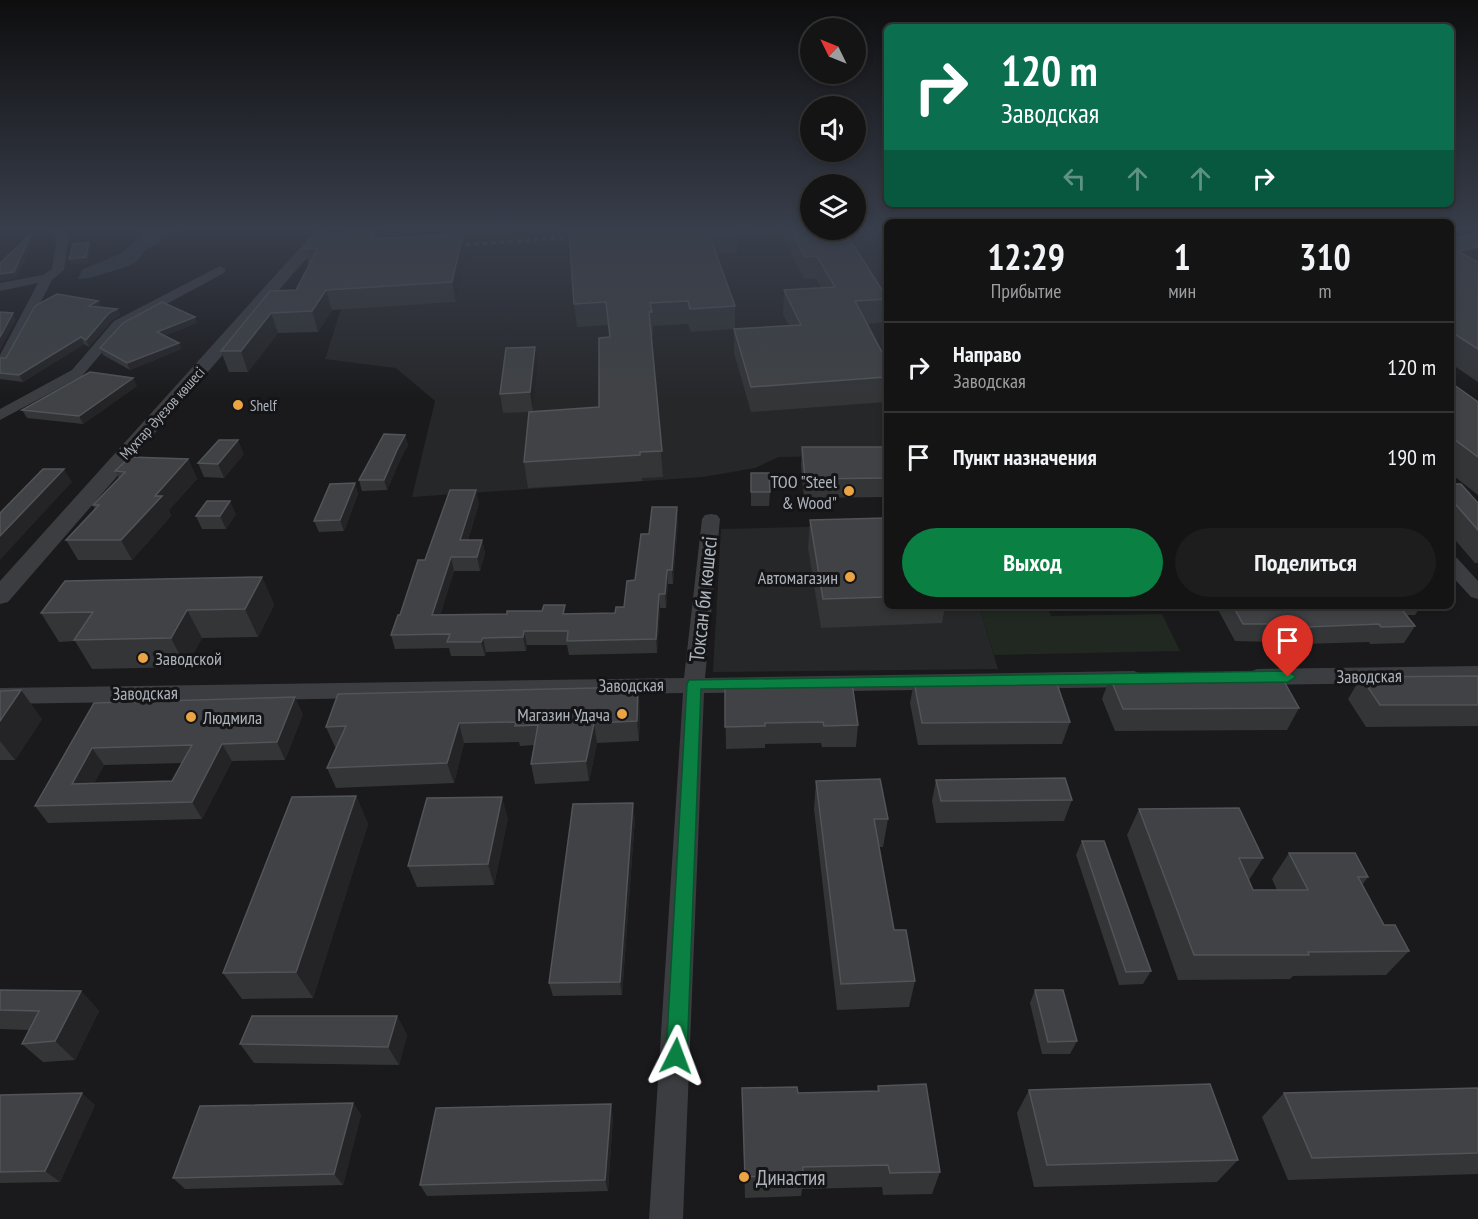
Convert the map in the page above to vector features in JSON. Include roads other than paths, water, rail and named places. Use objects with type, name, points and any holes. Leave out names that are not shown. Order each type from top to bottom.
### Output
[{"type":"street","points":[[5,360],[42,287]]},
{"type":"street","points":[[0,415],[77,373],[119,324],[191,287]]},
{"type":"street","name":"Мұхтар Әуезов көшесі","points":[[0,596],[274,287]]},
{"type":"street","name":"Токсан би көшесі","points":[[666,1219],[694,684],[711,519]]},
{"type":"street","points":[[1454,566],[1478,593]]},
{"type":"street","name":"Заводская","points":[[1241,677],[1478,674]]},
{"type":"street","name":"Заводская","points":[[0,696],[1158,678]]},
{"type":"place","name":"Shelf","points":[[238,405]]},
{"type":"place","name":"TOO \"Steel & Wood\"","points":[[849,491]]},
{"type":"place","name":"Автомагазин","points":[[850,577]]},
{"type":"place","name":"Заводской","points":[[143,658]]},
{"type":"place","name":"Магазин Удача","points":[[622,714]]},
{"type":"place","name":"Людмила","points":[[191,717]]},
{"type":"place","name":"Династия","points":[[744,1177]]}]
